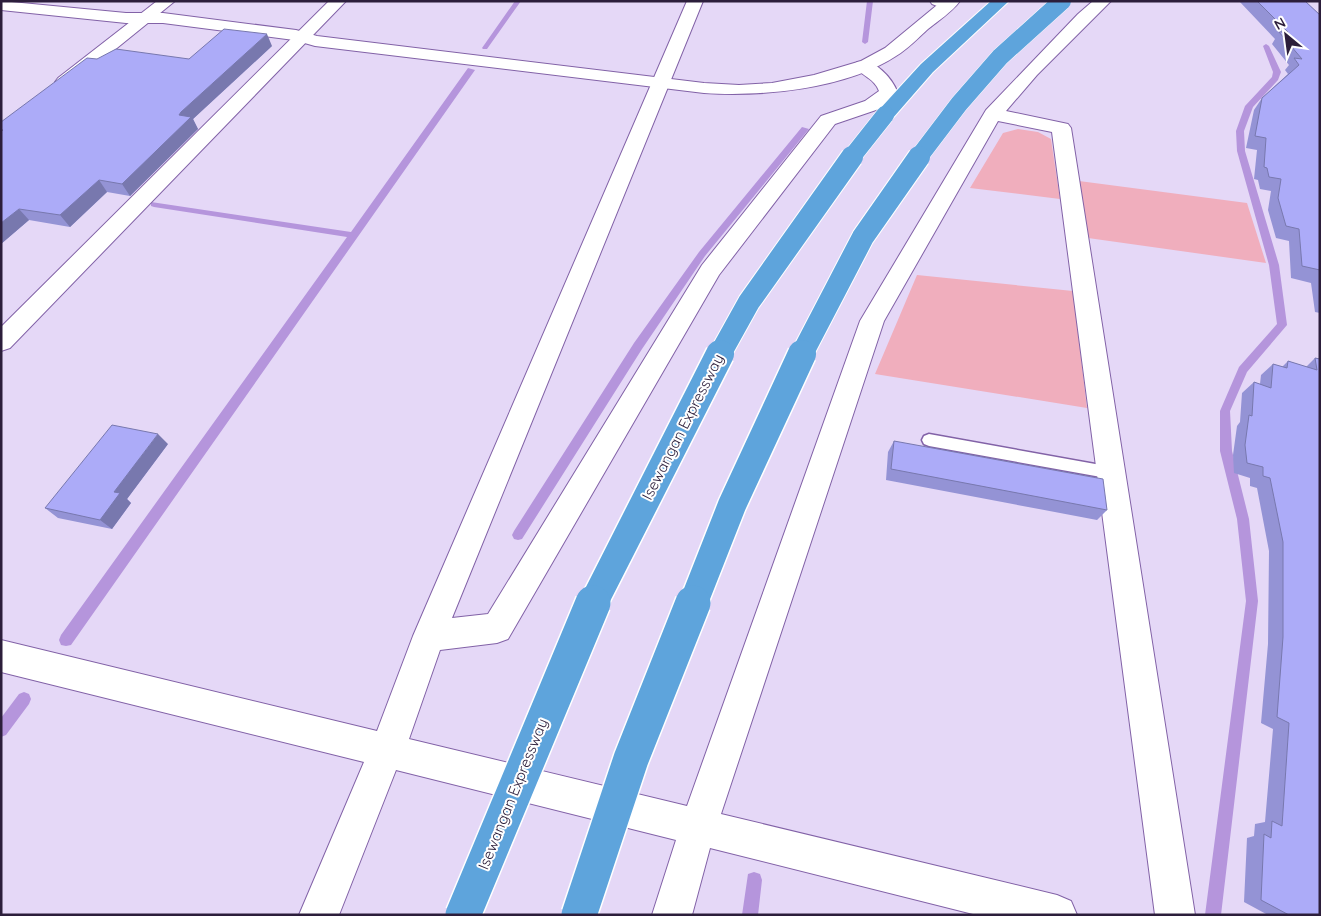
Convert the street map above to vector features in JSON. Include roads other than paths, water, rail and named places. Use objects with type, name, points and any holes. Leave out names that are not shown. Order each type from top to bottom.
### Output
[{"type":"highway","name":"Isewangan Expressway","points":[[463,915],[584,619],[705,382],[749,302],[837,176],[885,115],[927,68],[1001,1]]},
{"type":"highway","points":[[579,915],[631,759],[728,514],[812,333],[863,238],[913,164],[959,104],[1000,57],[1062,1]]},
{"type":"street","points":[[48,95],[167,1]]},
{"type":"street","points":[[1,342],[338,1]]},
{"type":"street","points":[[319,915],[387,750],[428,636],[695,1]]},
{"type":"street","points":[[672,915],[698,827],[872,321],[993,114],[1031,71],[1102,1]]},
{"type":"street","points":[[1,4],[126,18],[163,18],[302,37],[315,41],[660,83],[739,90],[772,88],[816,80],[863,66],[890,52],[945,3]]},
{"type":"street","points":[[428,636],[497,628],[710,270],[828,120],[872,105],[889,93],[885,82],[863,66]]},
{"type":"street","points":[[993,114],[1061,128],[1175,915]]},
{"type":"street","points":[[1,656],[1057,915]]},
{"type":"lane","points":[[929,440],[1112,473]]},
{"type":"waterway","points":[[485,48],[518,1]]},
{"type":"waterway","points":[[865,42],[870,1]]},
{"type":"waterway","points":[[1213,915],[1252,601],[1243,519],[1226,451],[1225,411],[1243,370],[1282,325],[1274,265],[1241,151],[1240,131],[1249,106],[1275,78],[1277,72],[1266,46]]},
{"type":"waterway","points":[[66,640],[471,70]]},
{"type":"waterway","points":[[518,535],[638,346],[702,254],[805,129]]},
{"type":"waterway","points":[[154,204],[353,235]]},
{"type":"waterway","points":[[1,730],[24,699]]},
{"type":"waterway","points":[[750,915],[754,880]]}]
